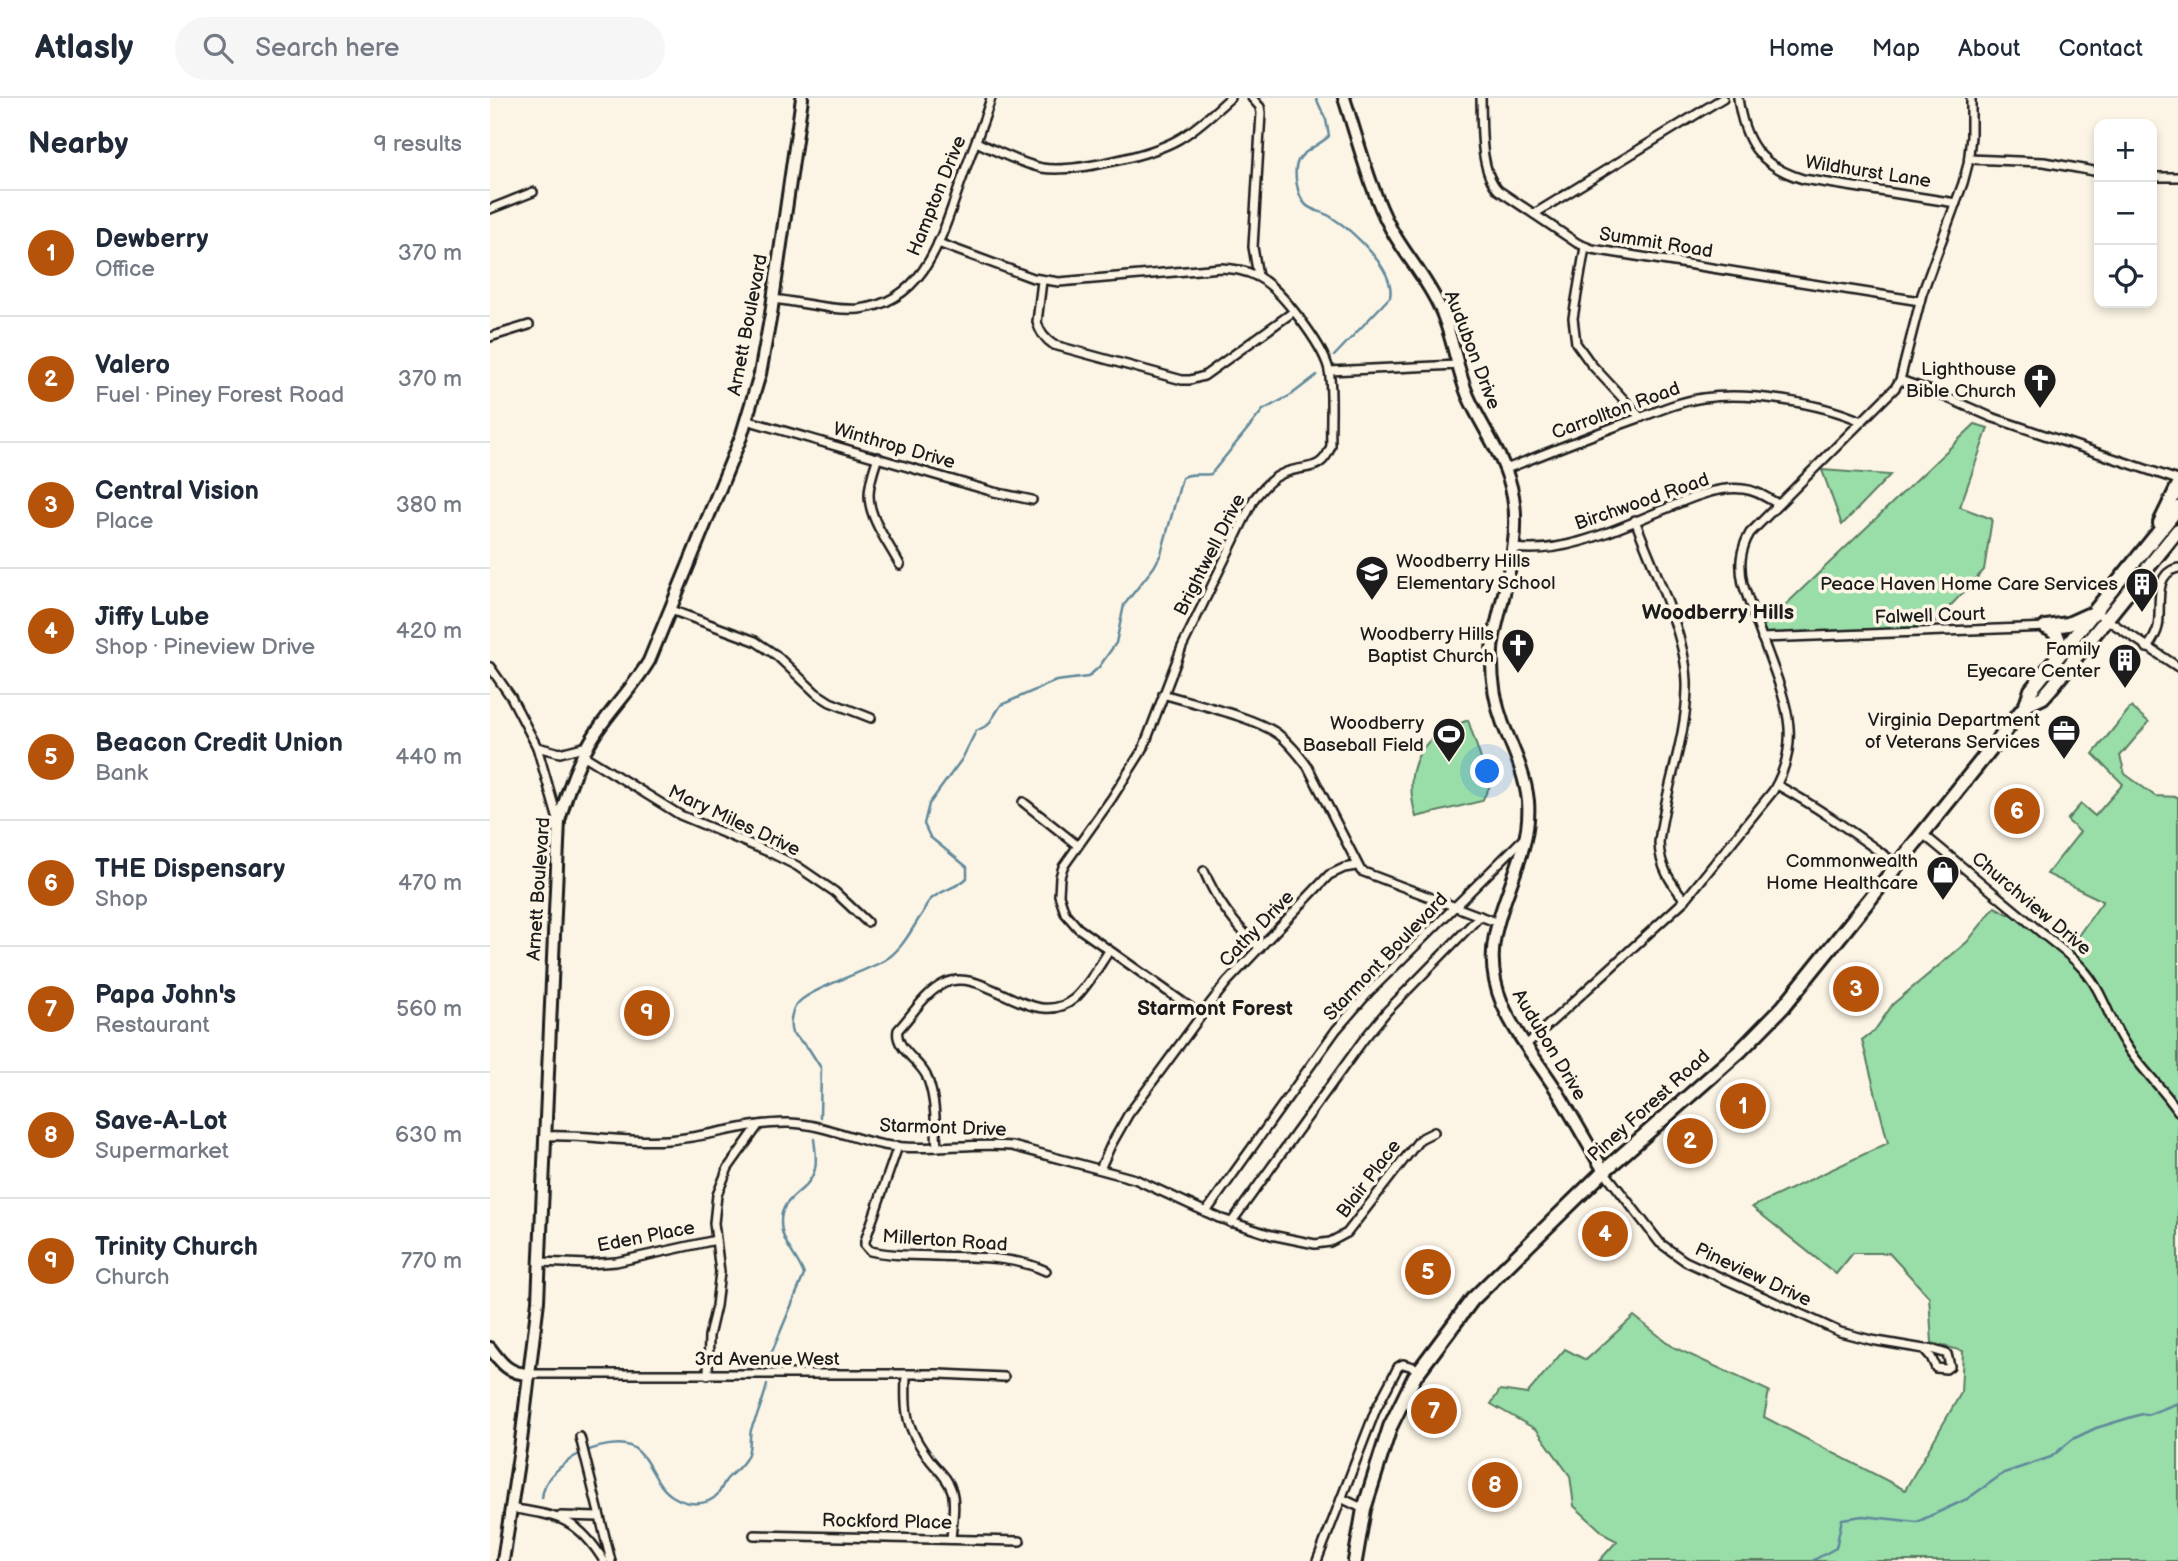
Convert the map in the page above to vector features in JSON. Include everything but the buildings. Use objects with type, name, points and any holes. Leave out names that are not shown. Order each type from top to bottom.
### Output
[{"type":"main road","name":"Arnett Boulevard","points":[[502,1561],[535,1333],[559,821],[570,784],[585,751],[640,677],[649,660],[747,420],[764,354],[774,299],[802,98]]},
{"type":"main road","name":"Audubon Drive","points":[[1343,98],[1390,228],[1438,303],[1472,405],[1506,469],[1515,510],[1514,548],[1494,637],[1492,672],[1502,721],[1525,780],[1528,811],[1526,836],[1497,923],[1492,956],[1496,991],[1507,1017],[1558,1093],[1604,1171]]},
{"type":"main road","points":[[2155,537],[2167,505],[2178,486]]},
{"type":"main road","name":"Piney Forest Road","points":[[1355,1561],[1364,1509],[1390,1427],[1415,1376],[1472,1300],[1604,1171],[1740,1051],[1775,1015],[2026,705],[2031,690],[2076,629],[2095,611],[2178,508]]},
{"type":"main road","name":"Piney Forest Road","points":[[2026,705],[2043,697],[2051,688],[2178,530]]},
{"type":"main road","points":[[2046,626],[2068,624],[2095,611]]},
{"type":"main road","points":[[2046,626],[2059,637],[2059,649],[2054,662]]},
{"type":"main road","points":[[2051,688],[2051,679],[2077,647],[2076,629]]},
{"type":"main road","points":[[490,1348],[508,1369],[529,1374]]},
{"type":"street","name":"Hampton Drive","points":[[774,299],[847,309],[875,305],[898,295],[915,281],[938,243],[991,98]]},
{"type":"street","points":[[976,142],[1039,167],[1074,169],[1135,155],[1176,141],[1230,98]]},
{"type":"street","points":[[1252,98],[1257,102],[1261,113],[1253,247],[1258,276]]},
{"type":"street","name":"Summit Road","points":[[1481,98],[1488,177],[1498,190],[1585,247],[1920,301]]},
{"type":"street","points":[[1534,214],[1723,98]]},
{"type":"street","name":"Wildhurst Lane","points":[[1738,98],[1742,124],[1751,145],[1779,170],[1803,179],[1956,203]]},
{"type":"street","points":[[1526,1045],[1685,900],[1777,785],[1788,754],[1789,718],[1742,584],[1740,560],[1745,541],[1900,380],[1920,301],[1969,159],[1971,98]]},
{"type":"street","points":[[1969,159],[2045,162],[2094,171]]},
{"type":"street","points":[[2157,177],[2178,177]]},
{"type":"street","points":[[490,209],[533,192]]},
{"type":"street","points":[[938,243],[1042,281],[1101,280],[1221,268],[1246,271],[1258,276]]},
{"type":"street","points":[[1585,247],[1573,318],[1576,343],[1591,364],[1640,417]]},
{"type":"street","name":"Brightwell Drive","points":[[1201,1016],[1078,928],[1065,913],[1062,905],[1059,895],[1060,877],[1077,845],[1112,799],[1143,749],[1182,647],[1254,499],[1271,481],[1291,470],[1316,465],[1331,446],[1329,370],[1316,340],[1258,276]]},
{"type":"street","points":[[1042,281],[1037,322],[1048,341],[1182,380],[1204,376],[1293,312]]},
{"type":"street","points":[[490,337],[529,325]]},
{"type":"street","points":[[1329,370],[1457,365]]},
{"type":"street","points":[[1900,380],[1991,417],[2178,480]]},
{"type":"street","name":"Carrollton Road","points":[[1506,469],[1685,401],[1720,396],[1827,408],[1861,422]]},
{"type":"street","name":"Winthrop Drive","points":[[747,420],[994,492],[1032,500]]},
{"type":"street","points":[[878,457],[870,485],[870,503],[876,521],[900,565]]},
{"type":"street","name":"Birchwood Road","points":[[1514,548],[1538,550],[1567,545],[1694,497],[1732,489],[1752,491],[1778,504]]},
{"type":"street","points":[[1635,520],[1669,609],[1685,662],[1685,713],[1659,843],[1667,876],[1685,900]]},
{"type":"street","points":[[2147,648],[2157,629],[2160,584],[2167,572],[2178,568]]},
{"type":"street","points":[[671,610],[755,641],[776,655],[830,702],[871,718]]},
{"type":"street","points":[[2095,611],[2103,623],[2178,667]]},
{"type":"street","name":"Falwell Court","points":[[1762,638],[2046,626],[2076,629],[2103,623]]},
{"type":"street","points":[[490,667],[511,697],[537,747],[559,821]]},
{"type":"street","points":[[1163,694],[1258,724],[1282,737],[1308,767],[1356,866],[1367,875],[1497,923]]},
{"type":"street","points":[[537,747],[560,753],[585,751]]},
{"type":"street","name":"Mary Miles Drive","points":[[585,751],[680,815],[797,866],[835,892],[867,922]]},
{"type":"street","points":[[1777,785],[1804,799],[1898,865]]},
{"type":"street","points":[[1023,802],[1077,845]]},
{"type":"street","name":"Churchview Drive","points":[[1923,834],[2045,936],[2067,951],[2085,970],[2097,987],[2115,1028],[2126,1045],[2162,1087],[2178,1111]]},
{"type":"street","name":"Starmont Boulevard","points":[[1206,1212],[1336,1030],[1369,992],[1526,836]]},
{"type":"street","name":"Cathy Drive","points":[[1100,1169],[1128,1115],[1227,982],[1329,875],[1356,866]]},
{"type":"street","points":[[1203,871],[1210,888],[1232,920],[1260,948]]},
{"type":"street","name":"Starmont Boulevard","points":[[1231,1223],[1364,1039],[1387,1011],[1480,916]]},
{"type":"street","points":[[937,1147],[926,1074],[898,1040],[898,1030],[934,990],[958,980],[975,983],[1030,1005],[1049,1008],[1066,1004],[1078,995],[1109,950]]},
{"type":"street","name":"Starmont Drive","points":[[545,1136],[667,1140],[783,1123],[808,1125],[898,1146],[1012,1146],[1135,1179],[1206,1212]]},
{"type":"street","points":[[708,1374],[709,1336],[720,1272],[714,1211],[720,1183],[734,1156],[758,1126]]},
{"type":"street","name":"Blair Place","points":[[1206,1212],[1271,1235],[1315,1244],[1339,1238],[1354,1227],[1420,1139],[1434,1132]]},
{"type":"street","name":"Millerton Road","points":[[898,1146],[865,1241],[867,1249],[1002,1259],[1036,1266],[1046,1271]]},
{"type":"street","name":"Pineview Drive","points":[[1604,1171],[1660,1243],[1685,1261],[1840,1332],[1863,1339],[1924,1349]]},
{"type":"street","name":"Eden Place","points":[[540,1262],[616,1262],[716,1240]]},
{"type":"street","points":[[1317,1561],[1376,1409],[1398,1367],[1403,1364],[1421,1369]]},
{"type":"street","name":"3rd Avenue West","points":[[529,1374],[906,1374],[1004,1377]]},
{"type":"street","points":[[906,1374],[906,1412],[911,1431],[943,1474],[951,1490],[951,1539]]},
{"type":"street","points":[[580,1439],[611,1561]]},
{"type":"street","points":[[1341,1498],[1364,1509]]},
{"type":"street","points":[[510,1508],[556,1516],[599,1517]]},
{"type":"street","points":[[556,1516],[582,1532],[604,1561]]},
{"type":"street","name":"Rockford Place","points":[[754,1535],[1020,1541]]},
{"type":"green space","points":[[1975,424],[1988,428],[1960,507],[1992,519],[1984,570],[1926,632],[1762,638],[1759,630]]},
{"type":"green space","points":[[1822,470],[1890,475],[1842,525]]},
{"type":"green space","points":[[2131,707],[2149,722],[2120,756],[2125,774],[2155,796],[2178,797],[2178,1561],[1599,1561],[1617,1541],[1607,1536],[1574,1506],[1570,1476],[1537,1430],[1491,1404],[1500,1390],[1527,1394],[1565,1349],[1586,1360],[1634,1316],[1673,1347],[1769,1391],[1764,1417],[1905,1490],[1961,1393],[1963,1351],[1932,1343],[1929,1297],[1889,1253],[1853,1253],[1836,1274],[1752,1207],[1888,1143],[1862,1040],[1875,1030],[1893,1004],[1967,942],[1995,907],[2008,914],[2021,915],[2067,951],[2103,901],[2047,874],[2080,832],[2067,820],[2081,804],[2095,816],[2123,784],[2093,754]]},
{"type":"green space","name":"Woodberry Baseball Field","points":[[1468,720],[1490,786],[1482,801],[1416,817],[1411,782],[1421,751],[1438,733]]},
{"type":"waterway","points":[[1316,98],[1326,120],[1329,136],[1299,159],[1296,183],[1300,196],[1309,207],[1331,217],[1350,231],[1380,263],[1390,286],[1390,297],[1334,356]]},
{"type":"waterway","points":[[820,1117],[821,1068],[809,1049],[792,1033],[794,1010],[798,1003],[814,992],[891,956],[906,939],[930,900],[967,878],[967,867],[930,837],[924,824],[929,804],[962,759],[976,731],[988,725],[1001,705],[1056,681],[1088,677],[1099,667],[1116,643],[1124,605],[1161,554],[1182,478],[1211,474],[1263,410],[1291,395],[1317,375]]},
{"type":"waterway","points":[[769,1359],[804,1275],[784,1237],[781,1219],[787,1203],[805,1186],[814,1172],[814,1139]]},
{"type":"waterway","points":[[542,1498],[547,1481],[568,1461],[591,1449],[619,1444],[627,1445],[640,1453],[662,1486],[674,1497],[691,1503],[708,1501],[718,1494],[726,1480],[745,1460],[751,1430],[767,1385]]},
{"type":"waterway","points":[[1812,1561],[1836,1548],[1842,1519],[1863,1516],[1917,1522],[1967,1499],[2004,1473],[2051,1457],[2073,1439],[2096,1428],[2142,1414],[2147,1415],[2178,1403]]},
{"type":"place","name":"Lighthouse Bible Church","points":[[2040,410]]},
{"type":"place","name":"Woodberry Hills Elementary School","points":[[1372,602]]},
{"type":"place","name":"Peace Haven Home Care Services","points":[[2142,614]]},
{"type":"place","name":"Woodberry Hills Baptist Church","points":[[1518,675]]},
{"type":"place","name":"Family Eyecare Center","points":[[2125,690]]},
{"type":"place","name":"Virginia Department of Veterans Services","points":[[2064,761]]},
{"type":"place","name":"Woodberry Baseball Field","points":[[1449,764]]},
{"type":"place","name":"THE Dispensary","points":[[2017,811]]},
{"type":"place","name":"Commonwealth Home Healthcare","points":[[1943,902]]},
{"type":"place","name":"Central Vision","points":[[1856,989]]},
{"type":"place","name":"Trinity Church","points":[[647,1013]]},
{"type":"place","name":"Dewberry","points":[[1743,1106]]},
{"type":"place","name":"Valero","points":[[1690,1141]]},
{"type":"place","name":"Jiffy Lube","points":[[1605,1234]]},
{"type":"place","name":"Beacon Credit Union","points":[[1428,1272]]},
{"type":"place","name":"Papa John's","points":[[1434,1411]]},
{"type":"place","name":"Save-A-Lot","points":[[1495,1485]]},
{"type":"district","name":"Woodberry Hills","points":[[1718,612]]},
{"type":"district","name":"Starmont Forest","points":[[1215,1008]]}]
